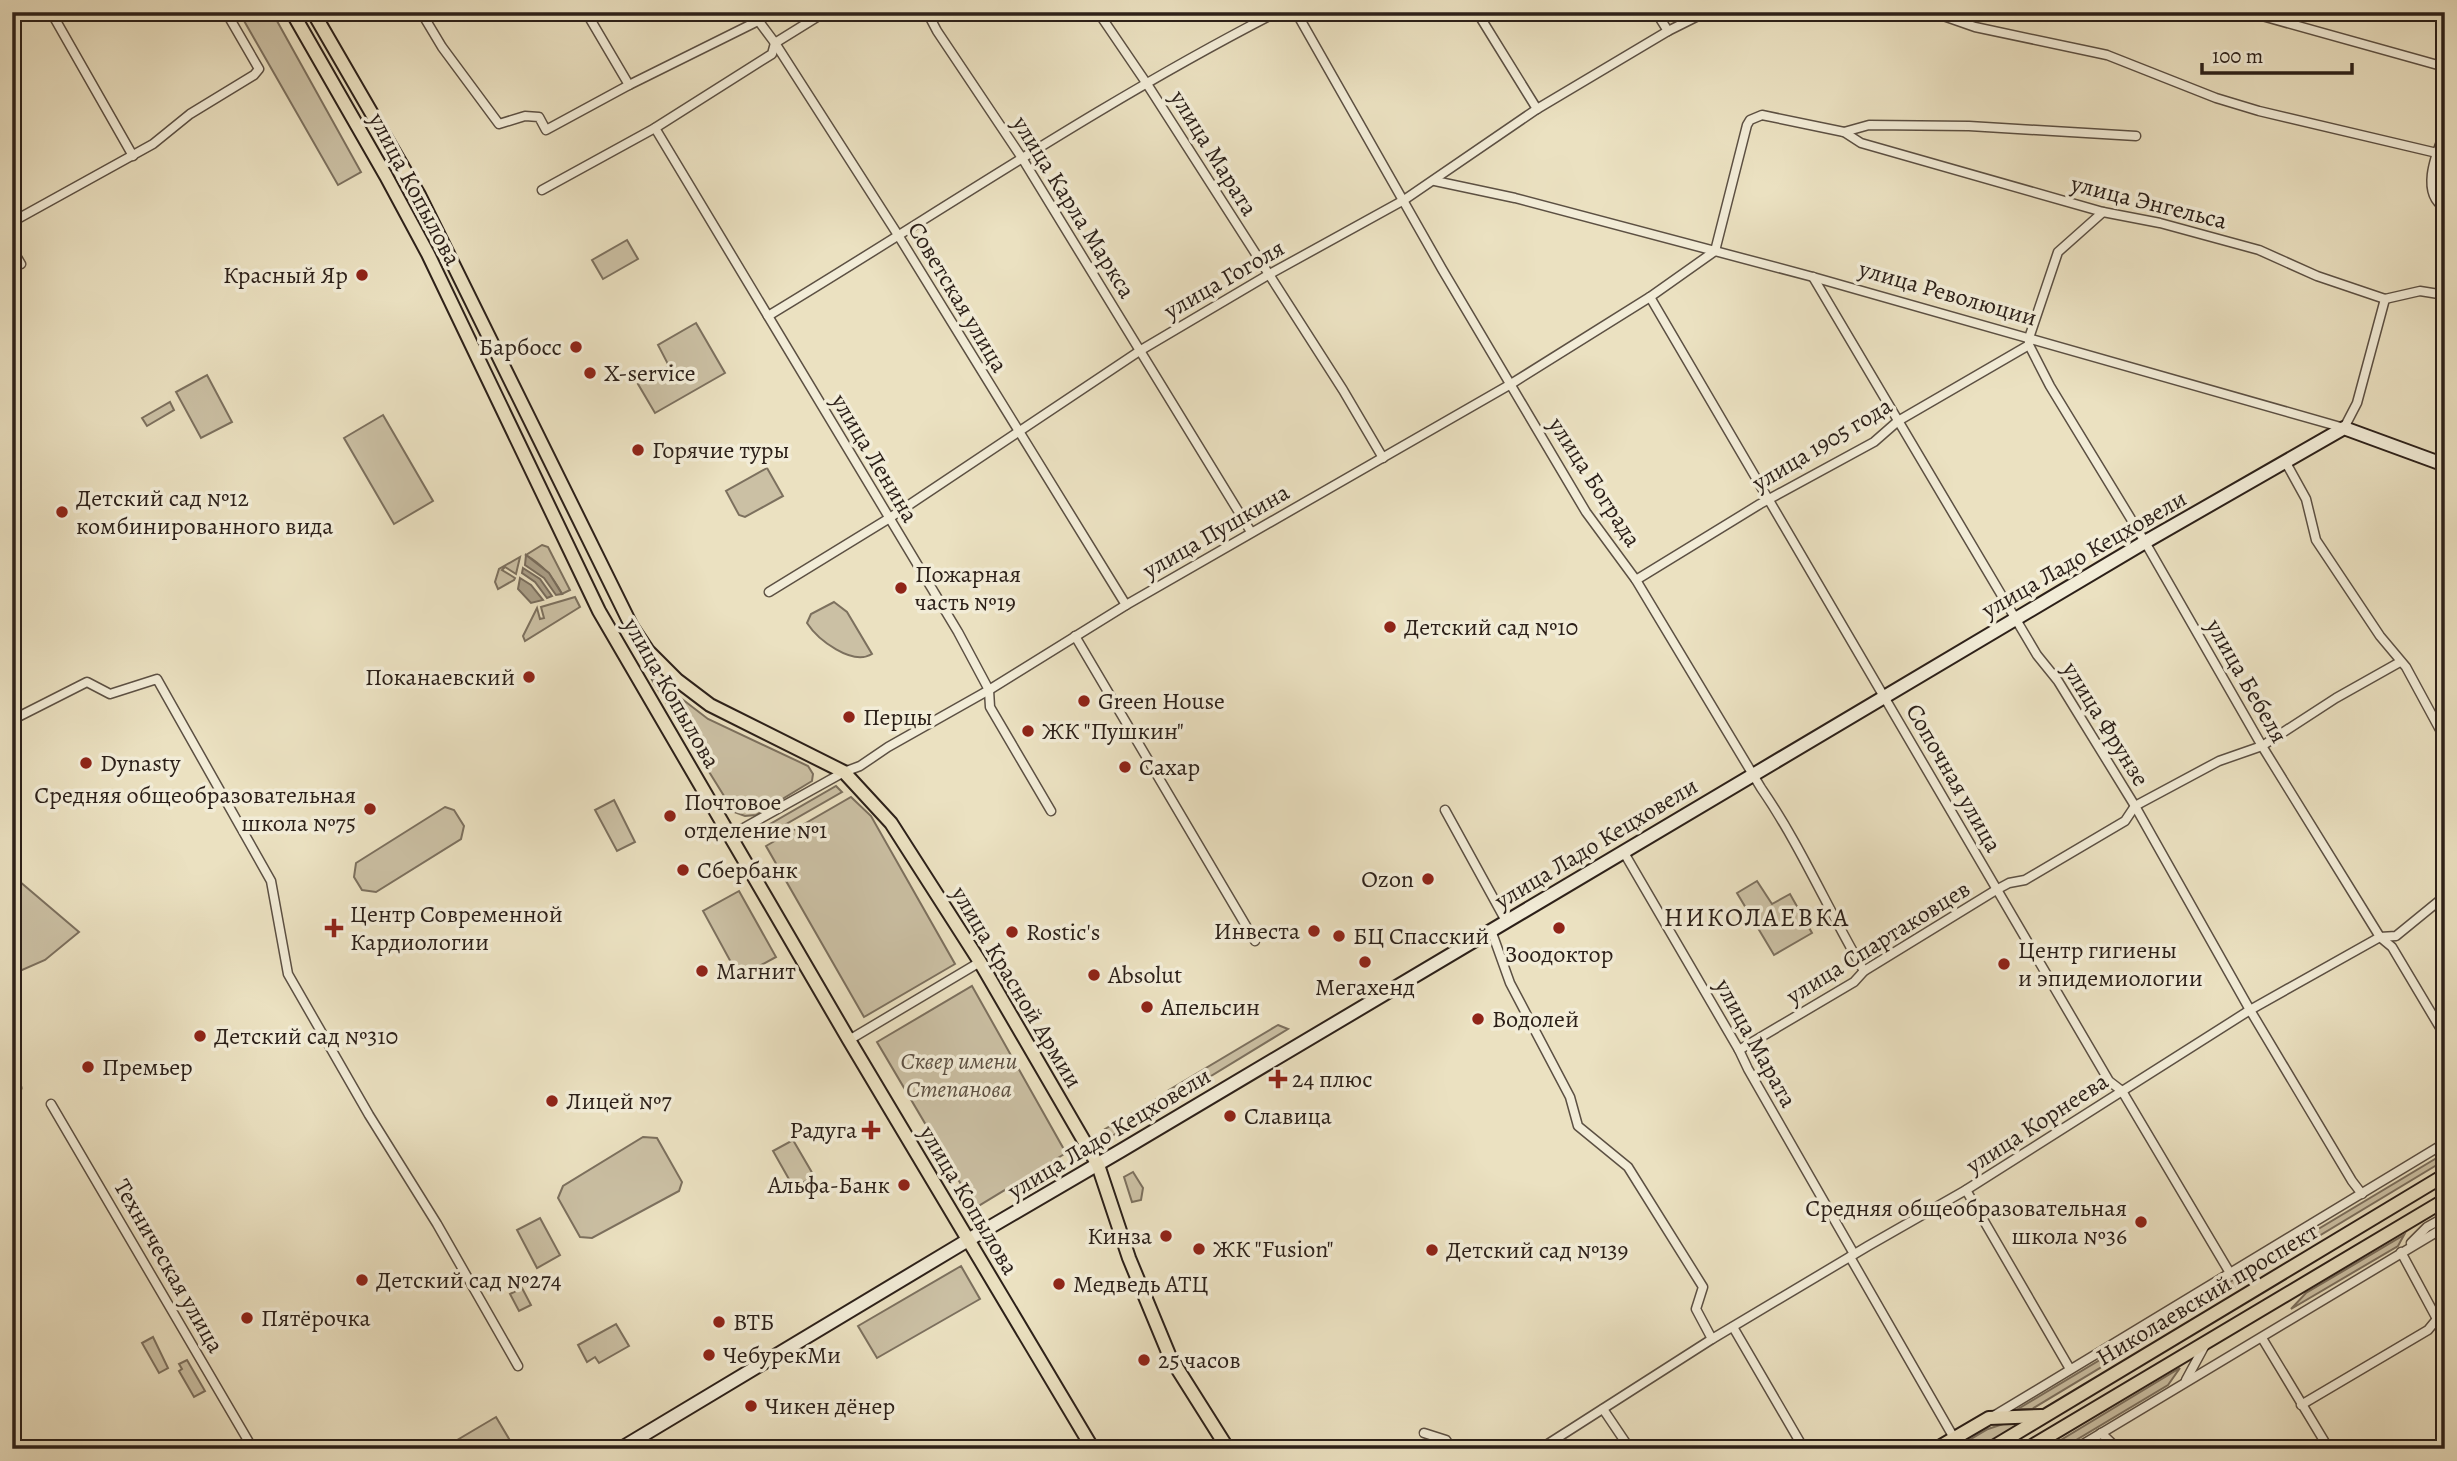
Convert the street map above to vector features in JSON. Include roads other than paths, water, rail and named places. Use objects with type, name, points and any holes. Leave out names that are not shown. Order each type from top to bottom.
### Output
[{"type":"main road","name":"улица Копылова","points":[[292,12],[386,176],[433,265],[600,611],[849,1040],[1093,1449]]},
{"type":"main road","name":"улица Копылова","points":[[313,12],[419,195],[574,512],[632,627],[648,651]]},
{"type":"main road","name":"улица Ладо Кецховели","points":[[620,1449],[2016,618],[2344,428]]},
{"type":"main road","name":"улица Революции","points":[[2344,428],[2445,465]]},
{"type":"main road","name":"улица Красной Армии","points":[[648,651],[677,680],[710,705],[844,772],[891,823],[979,962],[1098,1165],[1129,1258],[1170,1357],[1228,1449]]},
{"type":"main road","name":"Николаевский проспект","points":[[1990,1449],[2445,1175]]},
{"type":"main road","name":"Николаевский проспект","points":[[2027,1449],[2445,1200]]},
{"type":"main road","points":[[1936,1449],[1989,1418],[2046,1416]]},
{"type":"street","points":[[51,12],[133,156]]},
{"type":"street","points":[[12,222],[153,144],[190,114],[254,75],[259,69],[226,12]]},
{"type":"street","points":[[421,12],[442,47],[499,124],[531,115],[539,117],[546,130],[758,21]]},
{"type":"street","points":[[586,12],[629,85]]},
{"type":"street","name":"Советская улица","points":[[752,12],[775,43],[898,235],[1125,605]]},
{"type":"street","points":[[542,190],[655,128],[772,54],[775,43],[825,12]]},
{"type":"street","name":"улица Карла Маркса","points":[[928,12],[937,31],[1022,158],[1142,350],[1251,532]]},
{"type":"street","name":"улица Марата","points":[[1098,12],[1343,390],[1383,458]]},
{"type":"street","points":[[768,316],[1022,158],[1147,84],[1277,12]]},
{"type":"street","name":"улица Бограда","points":[[1296,12],[1442,269],[1586,512],[1636,580],[1803,855],[1864,971]]},
{"type":"street","points":[[1477,12],[1537,109]]},
{"type":"street","points":[[1656,12],[1668,31]]},
{"type":"street","name":"улица Гоголя","points":[[769,592],[888,519],[1142,350],[1268,275],[1436,181],[1537,109],[1668,31],[1706,12]]},
{"type":"street","points":[[1932,12],[1975,27],[2107,55],[2216,98],[2259,111],[2437,153]]},
{"type":"street","points":[[2248,12],[2445,67]]},
{"type":"street","name":"улица Энгельса","points":[[1715,251],[1747,125],[1750,120],[1762,114],[1844,132],[1861,143],[2103,212],[2160,223],[2259,250],[2317,276],[2385,299]]},
{"type":"street","name":"улица Энгельса","points":[[1844,132],[1869,125],[1969,126],[2136,136]]},
{"type":"street","name":"улица Ленина","points":[[655,128],[948,616],[989,690],[990,707],[1051,811]]},
{"type":"street","points":[[2443,207],[2432,192],[2431,182],[2445,131]]},
{"type":"street","name":"улица Революции","points":[[1436,181],[1515,198],[1813,277],[2029,341],[2344,428]]},
{"type":"street","points":[[2029,341],[2058,252],[2103,212]]},
{"type":"street","points":[[12,248],[21,264]]},
{"type":"street","name":"улица Пушкина","points":[[731,835],[844,772],[860,766],[1125,605],[1511,384],[1650,297],[1715,251]]},
{"type":"street","name":"улица Фрунзе","points":[[1813,277],[2037,655],[2058,681],[2135,806],[2250,1010],[2362,1194]]},
{"type":"street","points":[[2344,428],[2357,403],[2385,299],[2420,291],[2445,295]]},
{"type":"street","name":"Сопочная улица","points":[[1650,297],[2109,1081],[2122,1091],[2230,1273]]},
{"type":"street","name":"улица 1905 года","points":[[1636,580],[1760,504],[1874,442],[1898,421],[2029,341]]},
{"type":"street","name":"улица Бебеля","points":[[2029,341],[2050,386],[2145,542],[2262,746],[2380,937],[2392,947],[2445,1036]]},
{"type":"street","points":[[2285,461],[2306,499],[2316,540],[2380,636],[2406,667],[2445,739]]},
{"type":"street","points":[[1076,636],[1255,941]]},
{"type":"street","name":"улица Спартаковцев","points":[[1739,1050],[1854,982],[1864,971],[1996,890],[2009,883],[2025,880],[2124,821],[2135,806],[2219,761],[2262,746],[2336,698],[2400,662]]},
{"type":"street","points":[[12,720],[88,682],[110,694],[157,679],[271,881],[288,974],[518,1366]]},
{"type":"street","points":[[1446,810],[1506,921]]},
{"type":"street","name":"улица Марата","points":[[1623,851],[1739,1050],[1954,1438]]},
{"type":"street","name":"улица Корнеева","points":[[1540,1449],[1712,1339],[1966,1190],[2250,1010],[2380,937],[2396,936],[2445,896]]},
{"type":"street","points":[[1491,930],[1510,983],[1570,1097],[1578,1126],[1628,1167],[1703,1287],[1696,1308],[1712,1339]]},
{"type":"street","points":[[849,1040],[979,962]]},
{"type":"street","name":"Техническая улица","points":[[51,1104],[253,1449]]},
{"type":"street","points":[[1989,1418],[2445,1143]]},
{"type":"street","points":[[1966,1190],[2070,1369]]},
{"type":"street","points":[[2401,1252],[2427,1227],[2445,1217]]},
{"type":"street","points":[[2075,1449],[2445,1227]]},
{"type":"street","points":[[2301,1405],[2428,1330],[2441,1318],[2401,1252]]},
{"type":"street","points":[[1733,1327],[1804,1449]]},
{"type":"street","points":[[2263,1338],[2329,1449]]},
{"type":"street","points":[[2184,1382],[2208,1339]]},
{"type":"street","points":[[1603,1409],[1630,1449]]},
{"type":"street","points":[[1424,1433],[1446,1440],[1452,1449]]},
{"type":"street","points":[[2101,1433],[2118,1449]]},
{"type":"place","name":"Красный Яр","points":[[362,275]]},
{"type":"place","name":"Барбосс","points":[[576,347]]},
{"type":"place","name":"X-service","points":[[590,373]]},
{"type":"place","name":"Горячие туры","points":[[638,450]]},
{"type":"place","name":"Детский сад №12 комбинированного вида","points":[[62,512]]},
{"type":"place","name":"Пожарная часть №19","points":[[901,588]]},
{"type":"place","name":"Детский сад №10","points":[[1390,627]]},
{"type":"place","name":"Поканаевский","points":[[529,677]]},
{"type":"place","name":"Green House","points":[[1084,701]]},
{"type":"place","name":"Перцы","points":[[849,717]]},
{"type":"place","name":"ЖК \"Пушкин\"","points":[[1028,731]]},
{"type":"place","name":"Dynasty","points":[[86,763]]},
{"type":"place","name":"Сахар","points":[[1125,767]]},
{"type":"place","name":"Средняя общеобразовательная школа №75","points":[[370,809]]},
{"type":"place","name":"Почтовое отделение №1","points":[[670,816]]},
{"type":"place","name":"Сбербанк","points":[[683,870]]},
{"type":"place","name":"Ozon","points":[[1428,879]]},
{"type":"place","name":"Центр Современной Кардиологии","points":[[334,928]]},
{"type":"place","name":"Зоодоктор","points":[[1559,928]]},
{"type":"place","name":"Инвеста","points":[[1314,931]]},
{"type":"place","name":"Rostic's","points":[[1012,932]]},
{"type":"place","name":"БЦ Спасский","points":[[1339,936]]},
{"type":"place","name":"Мегахенд","points":[[1365,962]]},
{"type":"place","name":"Центр гигиены и эпидемиологии","points":[[2004,964]]},
{"type":"place","name":"Магнит","points":[[702,971]]},
{"type":"place","name":"Absolut","points":[[1094,975]]},
{"type":"place","name":"Апельсин","points":[[1147,1007]]},
{"type":"place","name":"Водолей","points":[[1478,1019]]},
{"type":"place","name":"Детский сад №310","points":[[200,1036]]},
{"type":"place","name":"Премьер","points":[[88,1067]]},
{"type":"place","name":"24 плюс","points":[[1278,1079]]},
{"type":"place","name":"Лицей №7","points":[[552,1101]]},
{"type":"place","name":"Славица","points":[[1230,1116]]},
{"type":"place","name":"Радуга","points":[[871,1130]]},
{"type":"place","name":"Альфа-Банк","points":[[904,1185]]},
{"type":"place","name":"Средняя общеобразовательная школа №36","points":[[2141,1222]]},
{"type":"place","name":"Кинза","points":[[1166,1236]]},
{"type":"place","name":"ЖК \"Fusion\"","points":[[1199,1249]]},
{"type":"place","name":"Детский сад №139","points":[[1432,1250]]},
{"type":"place","name":"Детский сад №274","points":[[362,1280]]},
{"type":"place","name":"Медведь АТЦ","points":[[1059,1284]]},
{"type":"place","name":"Пятёрочка","points":[[247,1318]]},
{"type":"place","name":"ВТБ","points":[[719,1322]]},
{"type":"place","name":"ЧебурекМи","points":[[709,1355]]},
{"type":"place","name":"25 часов","points":[[1144,1360]]},
{"type":"place","name":"Чикен дёнер","points":[[751,1406]]},
{"type":"district","name":"НИКОЛАЕВКА","points":[[1757,917]]},
{"type":"park label","name":"Сквер имени Степанова","points":[[959,1075]]}]
